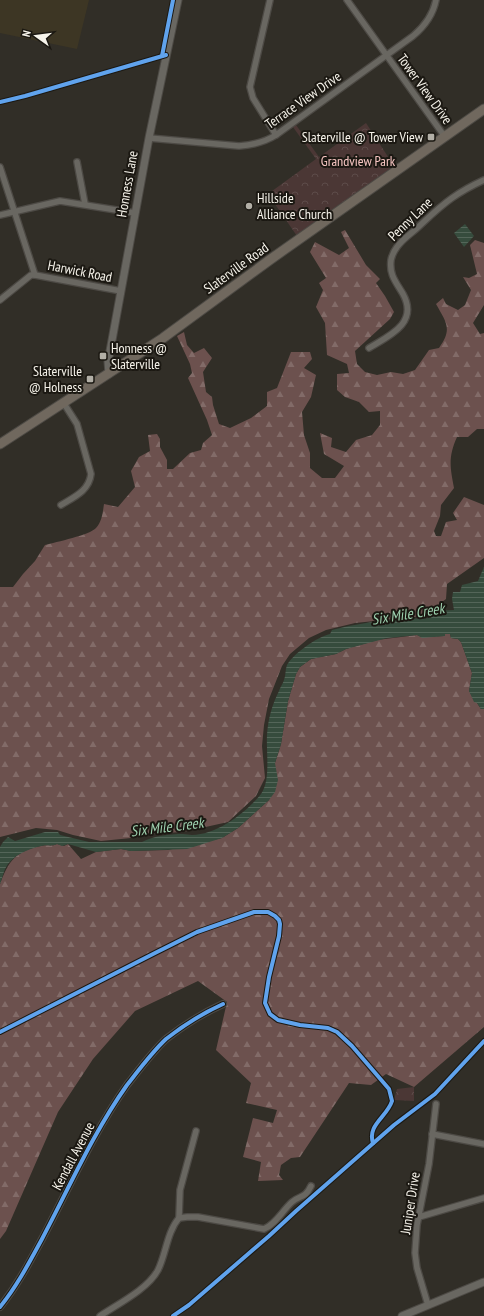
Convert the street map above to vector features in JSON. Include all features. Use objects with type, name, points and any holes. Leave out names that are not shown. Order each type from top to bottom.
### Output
[{"type":"highway","name":"Slaterville Road","points":[[0,444],[164,338],[271,259],[484,109]]},
{"type":"street","name":"Honness Lane","points":[[109,374],[108,362],[135,213],[178,0]]},
{"type":"street","points":[[270,0],[250,87],[253,98],[276,135]]},
{"type":"street","name":"Tower View Drive","points":[[347,0],[445,137]]},
{"type":"street","name":"Terrace View Drive","points":[[149,138],[247,146],[276,135],[420,30],[429,18],[436,0]]},
{"type":"street","points":[[77,162],[84,204]]},
{"type":"street","points":[[0,167],[35,274],[30,275],[0,300]]},
{"type":"street","name":"Penny Lane","points":[[369,348],[397,331],[403,324],[407,312],[405,299],[393,279],[390,269],[391,259],[397,247],[447,201],[484,180]]},
{"type":"street","points":[[0,215],[55,201],[65,201],[135,213]]},
{"type":"street","name":"Harwick Road","points":[[35,274],[121,291]]},
{"type":"street","points":[[61,505],[85,488],[91,474],[77,424],[63,402]]},
{"type":"street","name":"Kendall Avenue","points":[[0,1306],[18,1282],[97,1134],[112,1108],[138,1070],[166,1040],[201,1014],[223,1004]]},
{"type":"street","name":"Juniper Drive","points":[[428,1306],[416,1262],[416,1241],[436,1104]]},
{"type":"street","points":[[100,1316],[152,1280],[160,1266],[173,1227],[179,1218],[180,1190],[196,1131]]},
{"type":"street","points":[[432,1134],[484,1144]]},
{"type":"street","points":[[179,1218],[198,1217],[264,1229],[270,1227],[292,1203],[304,1197],[311,1186]]},
{"type":"street","points":[[419,1217],[484,1198]]},
{"type":"street","points":[[402,1316],[484,1282]]},
{"type":"shaded area","points":[[0,0],[89,0],[77,49],[0,33]]},
{"type":"shaded area","points":[[465,224],[474,236],[464,247],[454,233]]},
{"type":"shaded area","points":[[484,567],[484,709],[481,709],[477,703],[474,702],[469,691],[472,673],[461,642],[458,639],[451,638],[450,634],[445,634],[445,636],[422,638],[417,635],[387,638],[346,649],[336,654],[311,659],[300,667],[296,674],[288,701],[281,744],[275,763],[278,780],[275,792],[269,800],[238,828],[222,838],[187,849],[131,851],[121,849],[96,852],[68,844],[62,846],[57,844],[45,845],[31,849],[16,856],[5,869],[0,884],[0,847],[8,837],[15,841],[45,832],[58,832],[60,835],[89,842],[142,842],[151,838],[167,835],[202,834],[230,822],[255,801],[264,788],[267,774],[267,735],[269,718],[274,702],[284,681],[287,665],[290,660],[313,642],[330,634],[332,630],[375,622],[429,618],[433,611],[454,610],[452,599],[453,592],[460,592],[462,585],[478,581]]},
{"type":"green space","name":"Grandview Park","points":[[366,123],[394,166],[297,236],[268,194],[316,159],[293,127],[296,125],[319,157]]},
{"type":"green space","points":[[345,230],[366,265],[380,279],[376,283],[394,312],[390,319],[355,351],[357,364],[365,372],[377,375],[391,372],[403,374],[415,370],[429,350],[439,348],[446,336],[447,330],[445,321],[436,304],[443,298],[446,304],[458,310],[465,305],[471,290],[463,277],[469,278],[477,274],[470,245],[475,240],[484,243],[484,305],[473,323],[480,334],[484,333],[484,429],[477,429],[468,437],[457,437],[451,456],[454,488],[441,505],[440,516],[434,531],[436,536],[441,536],[446,522],[457,520],[453,513],[464,497],[484,505],[484,558],[447,584],[446,599],[423,616],[355,623],[326,630],[309,638],[290,654],[282,666],[269,699],[262,746],[265,778],[256,796],[228,822],[183,832],[142,834],[131,838],[101,841],[57,830],[36,828],[0,837],[0,587],[13,587],[35,561],[45,545],[93,531],[101,520],[104,504],[118,507],[135,487],[131,471],[139,457],[150,451],[148,435],[157,434],[160,439],[160,447],[167,460],[167,469],[173,469],[190,453],[201,450],[203,443],[212,435],[207,420],[188,378],[192,373],[190,364],[177,336],[184,332],[187,345],[194,353],[204,348],[212,358],[203,372],[206,392],[212,397],[219,424],[230,428],[251,418],[267,406],[267,392],[277,388],[291,352],[310,352],[312,359],[304,368],[316,375],[311,397],[302,412],[304,435],[310,453],[310,468],[322,478],[335,478],[344,466],[324,454],[320,433],[332,438],[331,447],[346,452],[356,440],[372,435],[380,425],[380,411],[369,412],[359,402],[345,397],[337,390],[337,374],[349,373],[347,364],[327,355],[325,323],[316,307],[323,290],[319,283],[326,278],[310,252],[315,242],[339,255],[349,248],[341,232]]},
{"type":"green space","points":[[444,634],[450,634],[451,638],[458,639],[461,642],[472,673],[469,691],[481,709],[484,709],[484,1027],[414,1087],[386,1074],[371,1085],[349,1083],[300,1157],[291,1158],[281,1165],[279,1175],[283,1180],[258,1181],[261,1162],[243,1157],[253,1118],[273,1123],[277,1110],[246,1103],[251,1083],[216,1050],[227,1002],[198,981],[135,1011],[93,1059],[58,1112],[6,1231],[0,1239],[0,884],[10,863],[19,854],[43,845],[57,844],[64,846],[68,844],[81,859],[96,852],[121,849],[131,851],[168,850],[222,838],[238,828],[269,800],[275,763],[281,744],[288,701],[296,674],[300,667],[311,659],[336,654],[346,649],[377,640],[417,635],[427,637],[444,636]]},
{"type":"green space","points":[[414,1087],[414,1101],[394,1100],[397,1089]]},
{"type":"cycle path","points":[[162,56],[173,0]]},
{"type":"cycle path","points":[[0,102],[166,55]]},
{"type":"cycle path","points":[[0,1032],[197,932],[254,912],[268,912],[275,916],[279,920],[280,924],[279,936],[269,977],[265,1003],[270,1014],[278,1020],[300,1025],[328,1028],[337,1032],[352,1046],[389,1089],[392,1101],[390,1107],[375,1126],[372,1137],[373,1143]]},
{"type":"cycle path","points":[[0,1307],[12,1291],[27,1266],[92,1141],[127,1085],[166,1039],[208,1011],[223,1004]]},
{"type":"cycle path","points":[[173,1316],[189,1305],[269,1236],[394,1125],[435,1094],[484,1041]]},
{"type":"place","name":"Slaterville @ Tower View","points":[[431,137]]},
{"type":"place","name":"Hillside Alliance Church","points":[[249,206]]},
{"type":"place","name":"Honness @ Slaterville","points":[[103,356]]},
{"type":"place","name":"Slaterville @ Holness","points":[[90,379]]},
{"type":"water label","name":"Six Mile Creek","points":[[408,614]]},
{"type":"water label","name":"Six Mile Creek","points":[[167,827]]}]
